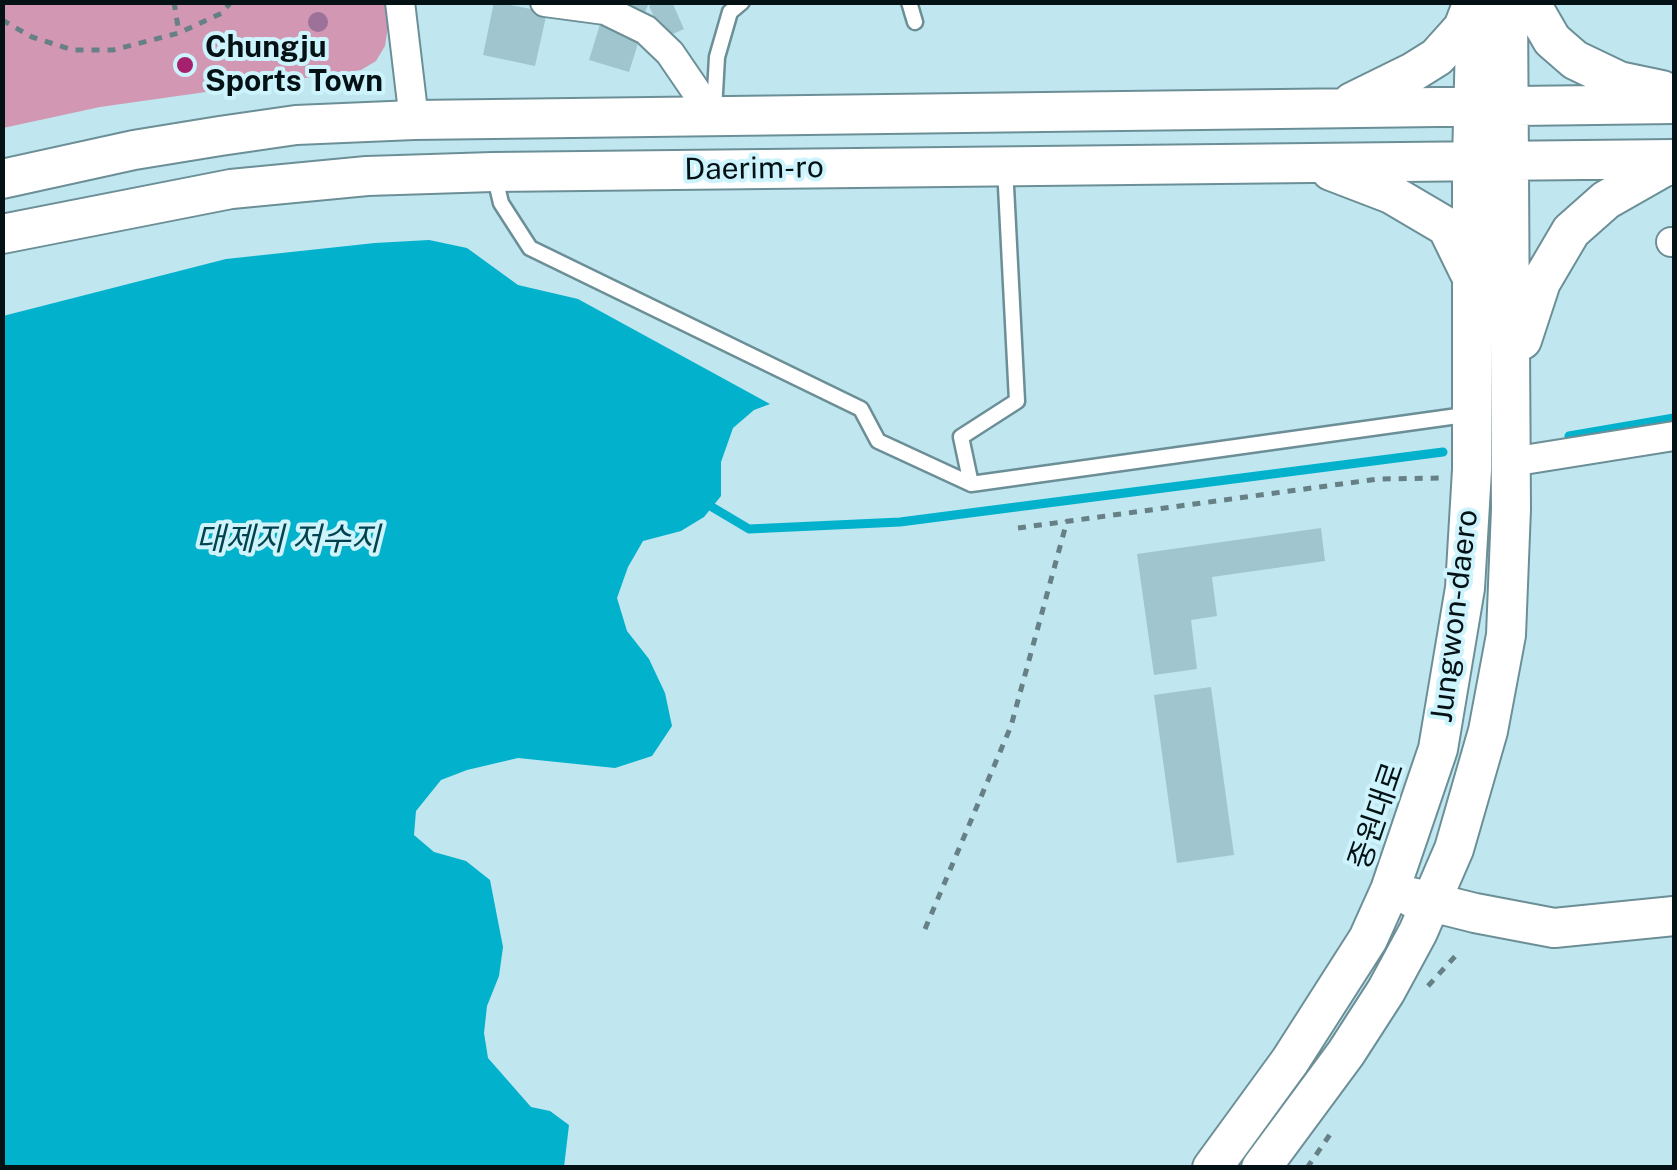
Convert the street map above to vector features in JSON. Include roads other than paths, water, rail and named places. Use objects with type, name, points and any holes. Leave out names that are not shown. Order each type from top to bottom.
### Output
[{"type":"street","points":[[400,2],[414,120]]},
{"type":"street","points":[[545,2],[605,10],[646,30],[670,53],[713,116]]},
{"type":"street","points":[[1341,108],[1437,57],[1463,28],[1474,2]]},
{"type":"street","name":"Jungwon-daero","points":[[1261,1168],[1346,1053],[1418,932],[1454,850],[1488,731],[1506,635],[1511,462],[1510,161],[1491,106],[1474,2]]},
{"type":"street","name":"Jungwon-daero","points":[[1212,1168],[1290,1062],[1368,939],[1390,890],[1438,749],[1465,588],[1471,478],[1472,161],[1491,106],[1508,2]]},
{"type":"street","points":[[1530,2],[1552,40],[1575,60],[1619,81],[1674,93]]},
{"type":"street","name":"Daerim-ro","points":[[2,179],[134,150],[277,128],[414,120],[1674,104]]},
{"type":"street","points":[[1511,376],[1541,282],[1572,230],[1606,200],[1674,162]]},
{"type":"street","name":"Daerim-ro","points":[[2,234],[231,189],[368,176],[1005,166],[1674,162]]},
{"type":"street","points":[[1310,163],[1391,194],[1447,227],[1472,276]]},
{"type":"street","points":[[1511,462],[1674,436]]},
{"type":"street","points":[[1390,890],[1431,903],[1554,928],[1674,916]]},
{"type":"lane","points":[[713,116],[716,58],[730,12],[742,2]]},
{"type":"lane","points":[[909,2],[915,22]]},
{"type":"lane","points":[[971,484],[961,437],[1016,401],[1005,166]]},
{"type":"lane","points":[[493,172],[501,203],[530,248],[860,408],[878,440],[971,484],[1472,414]]},
{"type":"water","name":"대제지 저수지","points":[[429,240],[467,248],[518,285],[578,299],[770,404],[754,410],[733,428],[721,462],[721,496],[704,517],[681,531],[643,541],[617,598],[627,631],[649,659],[665,693],[672,726],[652,756],[615,768],[518,758],[441,780],[416,811],[414,835],[434,852],[466,861],[490,880],[503,947],[499,976],[487,1006],[484,1033],[488,1058],[531,1107],[550,1111],[569,1125],[564,1167],[3,1167],[3,316],[226,259]]},
{"type":"waterway","points":[[1569,436],[1674,418]]},
{"type":"waterway","points":[[712,507],[749,529],[900,522],[1443,452]]},
{"type":"place","name":"Chungju Sports Town","points":[[185,65]]}]
